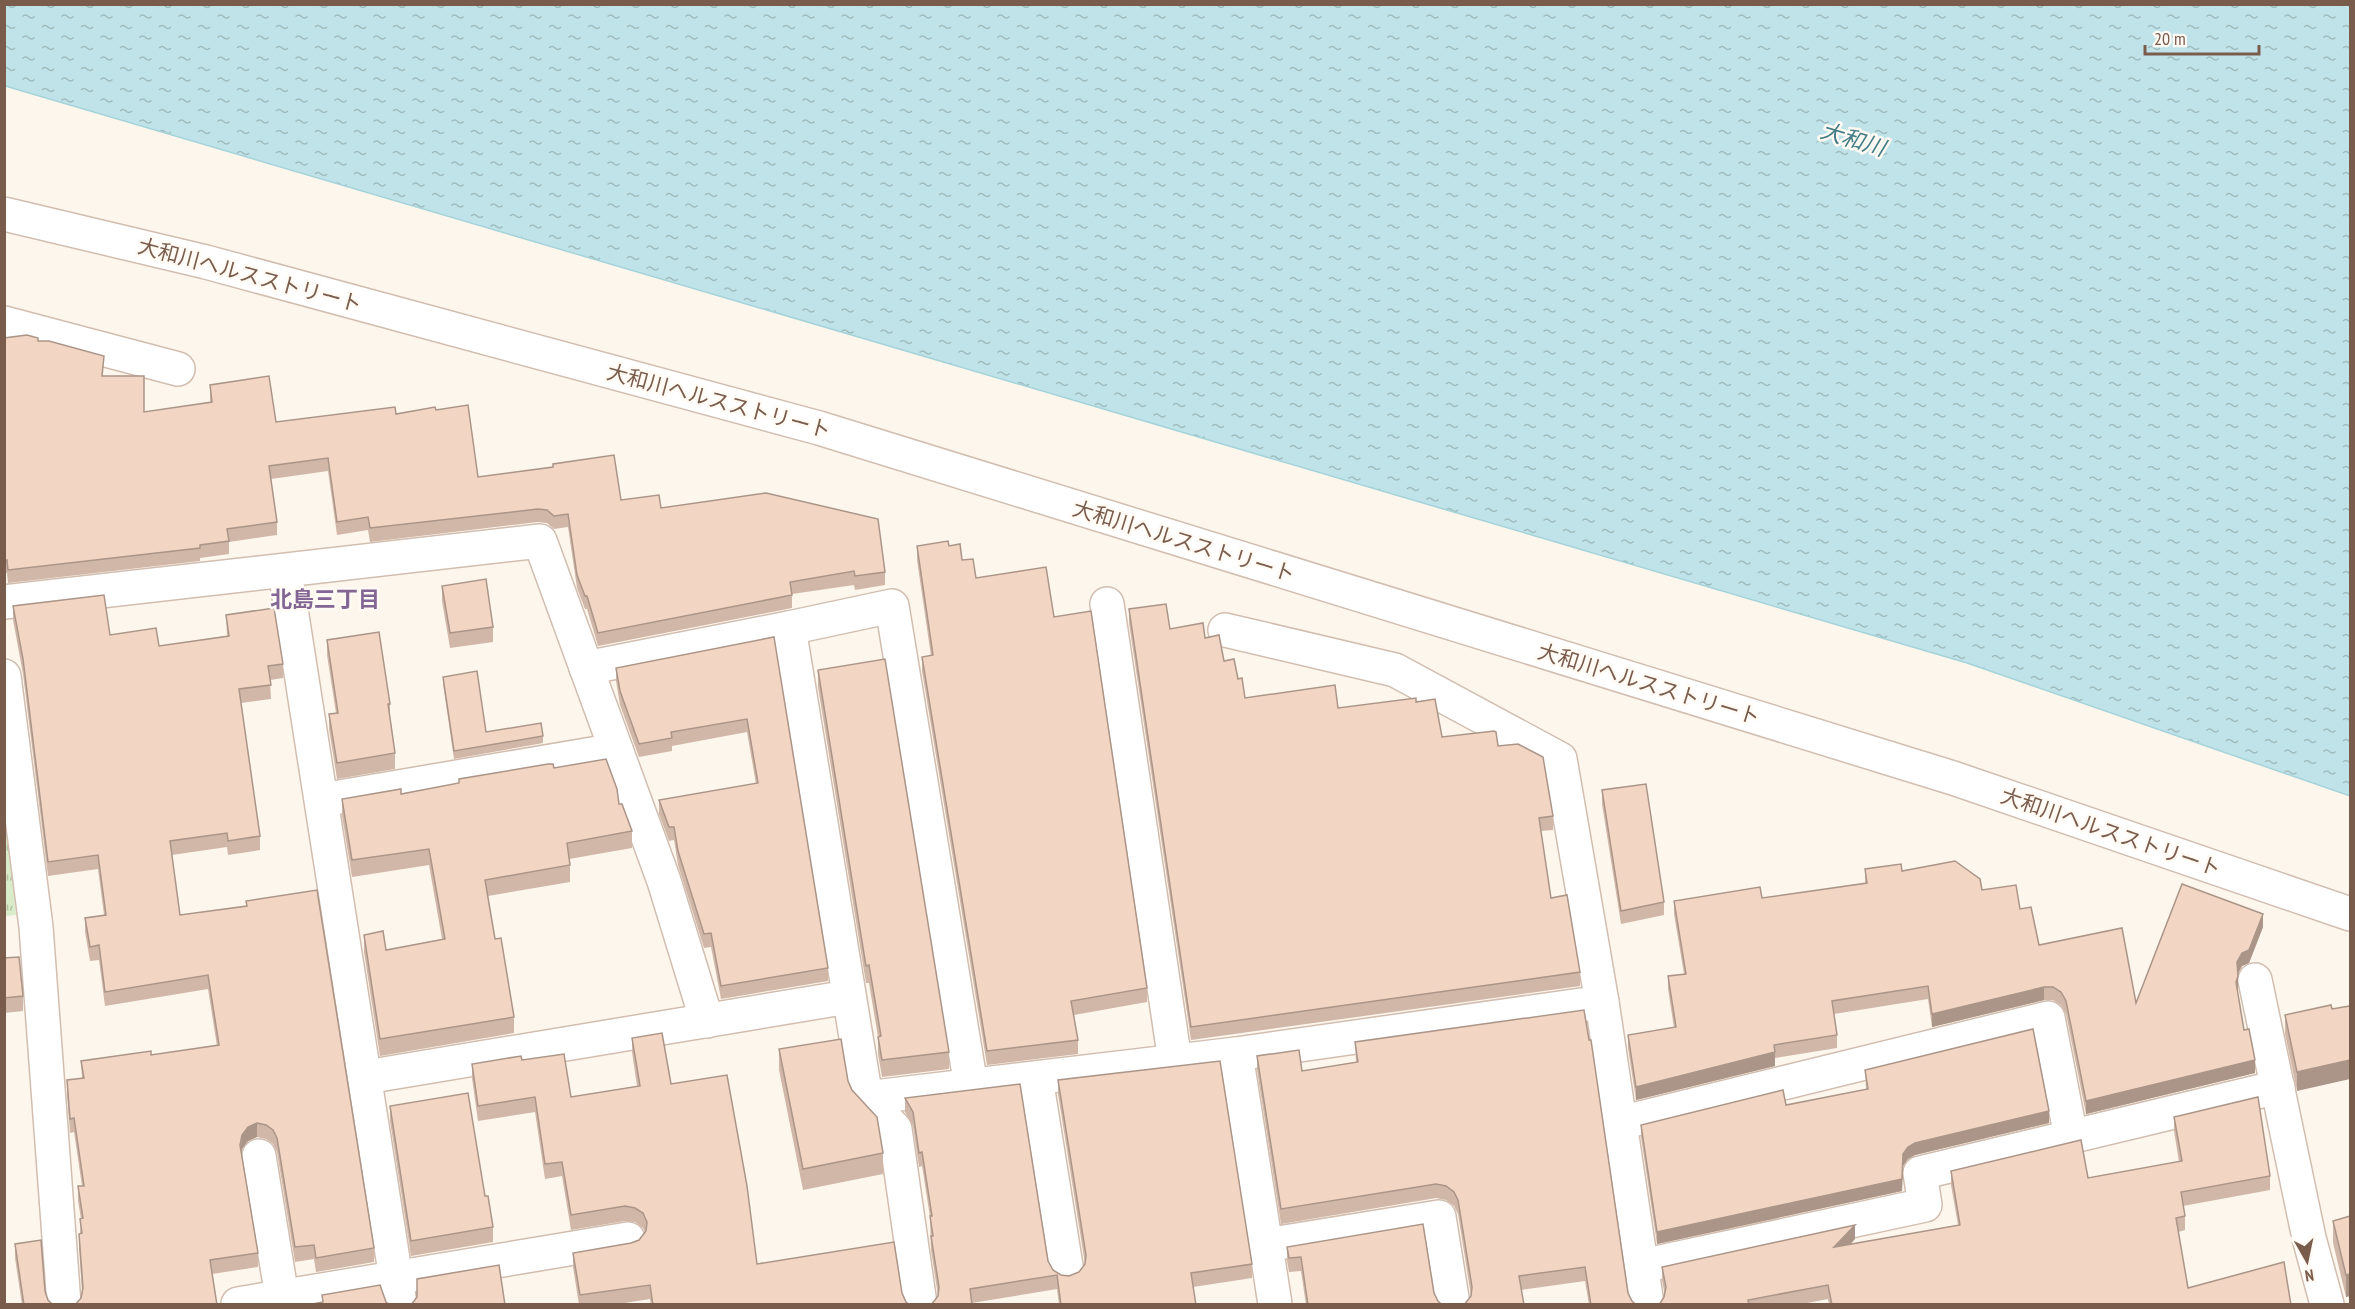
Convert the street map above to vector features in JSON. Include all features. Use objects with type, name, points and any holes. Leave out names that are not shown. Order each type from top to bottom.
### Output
[{"type":"street","name":"大和川ヘルスストリート","points":[[4,214],[206,262],[819,428],[1953,778],[2350,914]]},
{"type":"street","points":[[4,323],[178,369]]},
{"type":"street","points":[[4,602],[540,541],[664,881],[707,1021]]},
{"type":"street","points":[[285,571],[398,1291]]},
{"type":"street","points":[[1107,604],[1175,1061]]},
{"type":"street","points":[[586,668],[892,606],[971,1086]]},
{"type":"street","points":[[789,628],[866,1098],[895,1129],[920,1305]]},
{"type":"street","points":[[1225,630],[1395,670],[1560,759],[1602,1002],[1647,1305]]},
{"type":"street","points":[[4,676],[36,927],[64,1305]]},
{"type":"street","points":[[322,801],[616,750]]},
{"type":"street","points":[[2255,980],[2309,1238],[2327,1305]]},
{"type":"street","points":[[366,1077],[848,997]]},
{"type":"street","points":[[866,1098],[1236,1054],[1602,1002]]},
{"type":"street","points":[[1620,1123],[2048,1018],[2071,1137]]},
{"type":"street","points":[[1236,1054],[1275,1305]]},
{"type":"street","points":[[1036,1078],[1066,1272]]},
{"type":"street","points":[[1642,1266],[1925,1205],[1920,1173],[2278,1087]]},
{"type":"street","points":[[259,1156],[282,1297]]},
{"type":"street","points":[[1266,1245],[1439,1217],[1453,1305]]},
{"type":"street","points":[[238,1305],[282,1297],[398,1291],[628,1239]]},
{"type":"green space","points":[[4,832],[8,832],[16,915],[5,916]]},
{"type":"water","name":"大和川","points":[[4,5],[2350,5],[2350,796],[1967,663],[5,86]]},
{"type":"building","points":[[27,335],[38,338],[38,341],[49,341],[104,356],[102,376],[144,376],[144,412],[212,402],[210,385],[269,376],[276,422],[395,407],[396,414],[435,407],[436,410],[468,405],[478,477],[553,467],[553,464],[614,455],[621,500],[659,495],[661,508],[766,493],[878,519],[885,572],[855,576],[854,571],[790,582],[792,595],[598,633],[587,596],[585,596],[577,575],[568,514],[554,516],[547,510],[538,509],[370,528],[368,517],[337,522],[328,458],[269,466],[277,522],[227,529],[229,541],[200,545],[200,548],[8,570],[7,560],[4,560],[4,338]]},
{"type":"building","points":[[948,541],[949,546],[960,544],[962,560],[973,559],[976,578],[1046,567],[1054,617],[1091,611],[1147,988],[1071,1001],[1078,1040],[987,1051],[922,657],[933,655],[917,546]]},
{"type":"building","points":[[486,579],[493,627],[450,633],[442,586]]},
{"type":"building","points":[[104,595],[110,635],[156,628],[159,646],[229,636],[226,615],[274,608],[283,664],[268,666],[271,685],[239,689],[260,836],[228,841],[227,833],[170,841],[180,915],[247,906],[246,901],[317,890],[374,1248],[316,1258],[314,1245],[295,1247],[277,1138],[273,1130],[257,1123],[248,1127],[242,1135],[240,1145],[258,1253],[210,1260],[217,1305],[75,1305],[81,1298],[83,1288],[79,1234],[82,1233],[80,1219],[83,1218],[78,1186],[84,1186],[74,1118],[70,1119],[67,1080],[84,1078],[81,1061],[151,1051],[151,1055],[219,1045],[208,975],[105,992],[99,945],[90,947],[85,918],[106,915],[98,855],[48,862],[23,659],[13,606]]},
{"type":"building","points":[[1166,604],[1170,629],[1203,623],[1205,638],[1219,635],[1224,661],[1234,659],[1238,679],[1242,678],[1245,698],[1335,685],[1338,708],[1416,698],[1416,702],[1435,699],[1442,737],[1494,731],[1498,746],[1518,744],[1543,757],[1553,816],[1539,818],[1551,898],[1567,895],[1580,972],[1191,1027],[1129,609]]},
{"type":"building","points":[[379,632],[395,753],[337,763],[329,714],[338,713],[327,640]]},
{"type":"building","points":[[774,637],[828,968],[721,986],[711,933],[704,934],[678,851],[674,827],[669,827],[659,800],[758,783],[747,719],[671,732],[672,738],[639,744],[620,691],[616,668]]},
{"type":"building","points":[[885,659],[949,1052],[882,1060],[878,1037],[881,1036],[869,965],[866,966],[818,670]]},
{"type":"building","points":[[477,671],[486,732],[541,723],[543,736],[454,751],[443,677]]},
{"type":"building","points":[[606,759],[617,789],[619,804],[622,804],[632,831],[567,843],[570,865],[485,880],[495,939],[501,938],[514,1017],[380,1039],[364,935],[383,931],[386,950],[445,939],[429,849],[352,860],[342,799],[401,789],[401,794],[459,783],[459,779],[548,764],[553,764],[554,768]]},
{"type":"building","points":[[1646,784],[1664,902],[1621,911],[1602,790]]},
{"type":"building","points":[[1955,861],[1980,879],[1982,890],[2016,885],[2020,909],[2031,907],[2039,945],[2122,928],[2136,1003],[2182,884],[2263,914],[2249,950],[2242,953],[2237,962],[2236,982],[2244,1030],[2249,1029],[2255,1060],[2086,1101],[2066,1001],[2061,992],[2053,987],[2044,987],[1932,1014],[1928,986],[1832,1001],[1837,1035],[1774,1045],[1775,1052],[1636,1087],[1628,1035],[1676,1027],[1668,976],[1686,974],[1674,901],[1760,887],[1762,898],[1867,883],[1865,869],[1901,864],[1902,871]]},
{"type":"building","points":[[19,957],[23,996],[4,998],[4,958]]},
{"type":"building","points":[[2331,1005],[2332,1009],[2350,1006],[2350,1060],[2297,1072],[2285,1015]]},
{"type":"building","points":[[1584,1010],[1589,1040],[1591,1040],[1628,1293],[1636,1305],[1591,1305],[1585,1267],[1519,1276],[1524,1305],[1464,1305],[1471,1296],[1472,1287],[1458,1200],[1454,1192],[1446,1186],[1436,1184],[1281,1209],[1257,1056],[1299,1050],[1302,1071],[1358,1062],[1355,1042]]},
{"type":"building","points":[[2033,1029],[2049,1111],[1915,1143],[1903,1154],[1902,1179],[1657,1232],[1641,1125],[1783,1090],[1786,1105],[1868,1089],[1865,1070]]},
{"type":"building","points":[[662,1033],[671,1084],[727,1075],[747,1186],[757,1264],[894,1242],[902,1293],[910,1305],[653,1305],[650,1285],[580,1295],[573,1253],[639,1240],[646,1231],[647,1222],[643,1213],[625,1206],[571,1215],[562,1162],[545,1164],[535,1097],[478,1106],[472,1064],[521,1056],[522,1060],[564,1054],[571,1097],[640,1086],[632,1038]]},
{"type":"building","points":[[841,1039],[848,1081],[852,1090],[877,1117],[883,1153],[803,1169],[779,1049]]},
{"type":"building","points":[[1220,1061],[1252,1264],[1191,1273],[1196,1305],[1061,1305],[1057,1275],[970,1289],[972,1305],[931,1305],[938,1296],[939,1287],[931,1236],[933,1236],[930,1216],[932,1216],[913,1112],[905,1098],[1020,1084],[1048,1261],[1053,1270],[1061,1275],[1069,1276],[1079,1272],[1085,1264],[1086,1255],[1058,1080]]},
{"type":"building","points":[[468,1093],[485,1196],[488,1196],[493,1227],[411,1241],[390,1106]]},
{"type":"building","points":[[2258,1097],[2270,1176],[2181,1192],[2185,1216],[2176,1218],[2188,1288],[2284,1262],[2291,1305],[1832,1305],[1828,1285],[1748,1300],[1749,1305],[1659,1305],[1666,1287],[1662,1267],[1855,1225],[1834,1247],[1960,1225],[1951,1171],[2081,1140],[2088,1178],[2182,1161],[2174,1117]]},
{"type":"building","points":[[2350,1216],[2350,1274],[2346,1275],[2333,1221]]},
{"type":"building","points":[[1423,1224],[1434,1293],[1442,1305],[1308,1305],[1301,1257],[1289,1258],[1287,1247]]},
{"type":"building","points":[[41,1240],[45,1291],[48,1300],[53,1305],[24,1305],[15,1244]]},
{"type":"building","points":[[499,1265],[505,1305],[411,1305],[417,1297],[417,1279]]},
{"type":"building","points":[[380,1285],[386,1302],[390,1305],[307,1305],[323,1302],[322,1295]]},
{"type":"district","name":"北島三丁目","points":[[325,599]]}]
